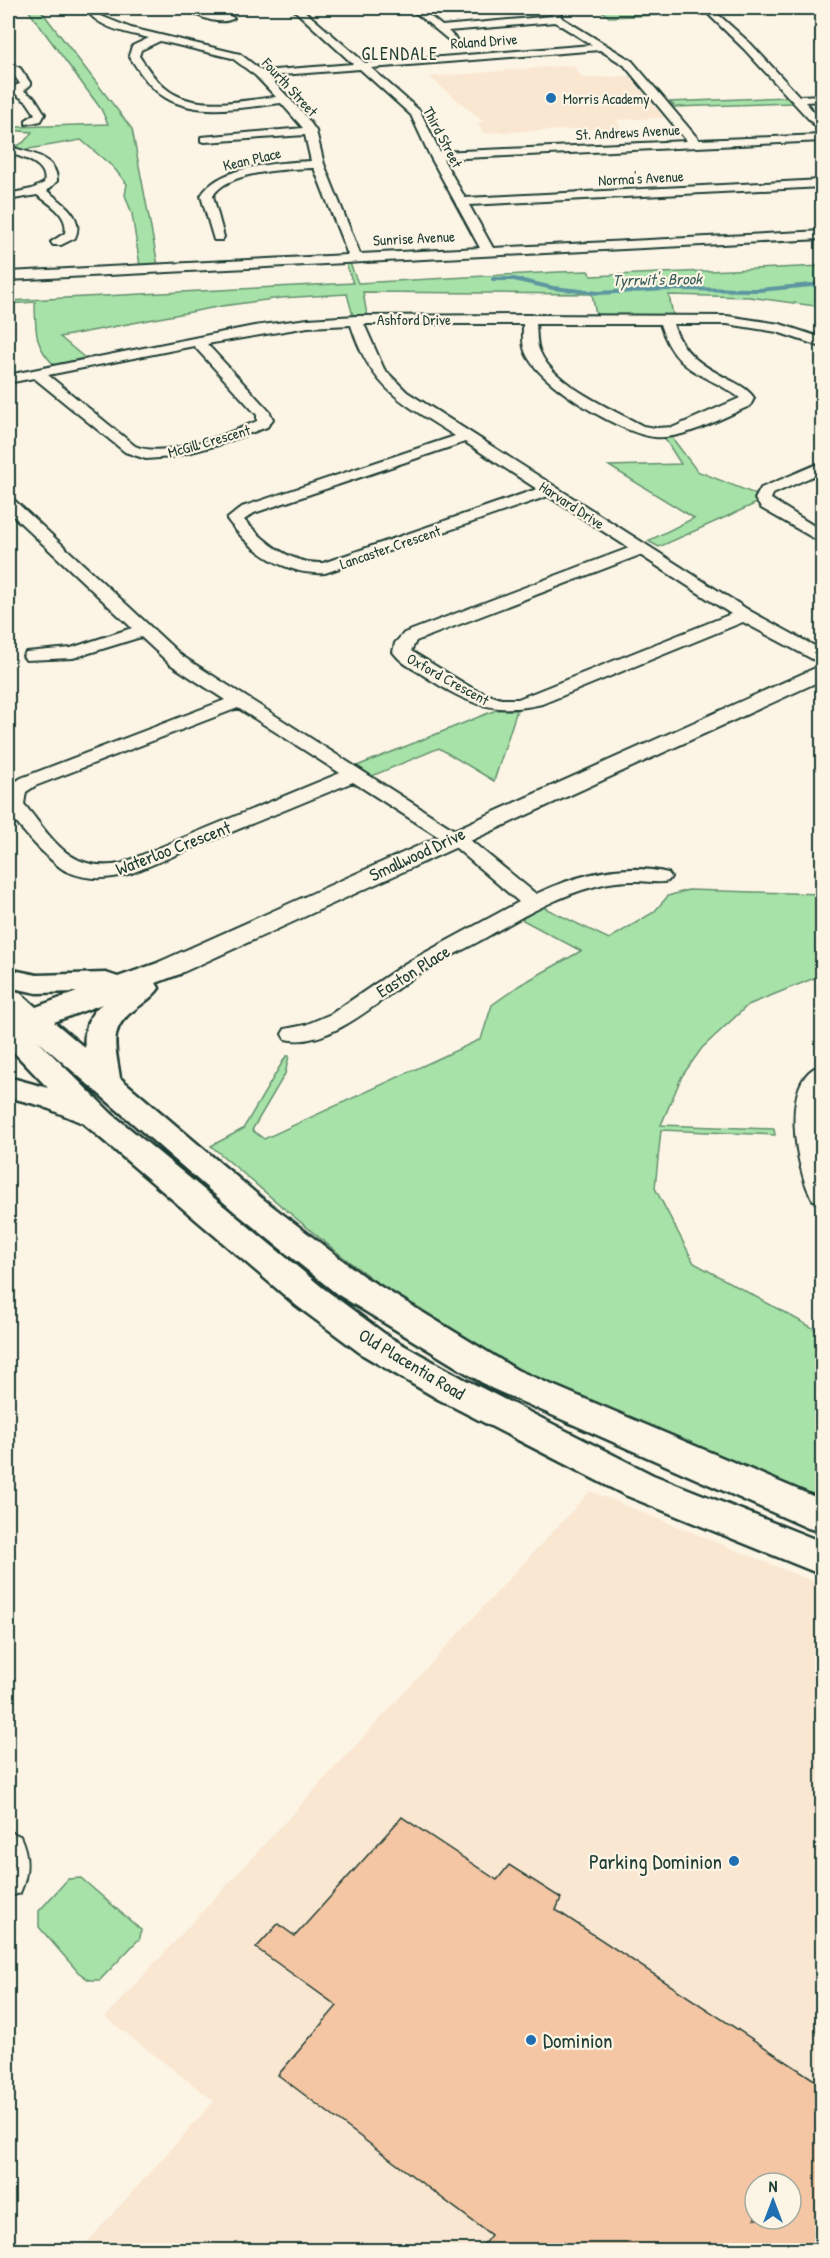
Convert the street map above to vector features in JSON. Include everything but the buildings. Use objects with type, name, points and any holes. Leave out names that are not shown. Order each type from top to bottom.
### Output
[{"type":"main road","points":[[8,978],[37,984],[114,982],[169,968]]},
{"type":"main road","points":[[104,1080],[99,1034],[108,1014],[169,968]]},
{"type":"main road","name":"Smallwood Drive","points":[[16,1025],[169,968]]},
{"type":"main road","name":"Old Placentia Road","points":[[8,999],[16,1025],[100,1121],[310,1297],[376,1346],[451,1389],[639,1485],[822,1559]]},
{"type":"main road","name":"Old Placentia Road","points":[[16,1025],[104,1080],[246,1204],[350,1285],[504,1379],[822,1517]]},
{"type":"main road","points":[[8,1087],[53,1099],[100,1121]]},
{"type":"street","name":"Fourth Street","points":[[89,8],[98,18],[114,26],[224,51],[246,62],[260,74],[310,130],[318,164],[355,257]]},
{"type":"street","points":[[193,8],[202,15],[229,18]]},
{"type":"street","name":"Third Street","points":[[296,8],[419,117],[436,156],[488,251]]},
{"type":"street","points":[[415,8],[456,43]]},
{"type":"street","points":[[552,8],[558,19]]},
{"type":"street","points":[[706,8],[748,47],[822,127]]},
{"type":"street","points":[[439,29],[558,19],[631,66],[696,144]]},
{"type":"street","points":[[160,38],[136,48],[134,56],[170,97],[211,104],[284,99]]},
{"type":"street","name":"Roland Drive","points":[[260,74],[469,54],[604,47]]},
{"type":"street","points":[[8,66],[16,70],[25,83],[24,87],[12,91]]},
{"type":"street","points":[[12,91],[31,100],[40,114],[37,119],[30,122]]},
{"type":"street","points":[[795,99],[822,98]]},
{"type":"street","points":[[205,140],[310,130]]},
{"type":"street","name":"St. Andrews Avenue","points":[[436,156],[822,138]]},
{"type":"street","points":[[8,150],[33,158],[47,169],[51,182],[39,191],[8,196]]},
{"type":"street","name":"Kean Place","points":[[218,237],[207,196],[212,187],[252,172],[318,164]]},
{"type":"street","name":"Norma's Avenue","points":[[461,202],[822,184]]},
{"type":"street","points":[[39,191],[64,210],[71,222],[73,230],[71,234],[57,242]]},
{"type":"street","name":"Sunrise Avenue","points":[[8,276],[822,235]]},
{"type":"street","points":[[529,319],[532,351],[543,369],[566,389],[638,429],[656,433],[677,431],[745,403],[747,398],[744,394],[696,368],[680,354],[671,341],[665,320]]},
{"type":"street","name":"Ashford Drive","points":[[8,379],[275,327],[356,320],[717,320],[790,330],[822,343]]},
{"type":"street","name":"Harvard Drive","points":[[356,320],[369,359],[386,382],[402,395],[744,615],[822,657]]},
{"type":"street","name":"McGill Crescent","points":[[36,373],[95,421],[138,452],[156,455],[174,452],[262,424],[266,419],[264,414],[197,341]]},
{"type":"street","name":"Lancaster Crescent","points":[[466,437],[259,506],[235,519],[241,527],[285,562],[302,568],[325,568],[550,490]]},
{"type":"street","points":[[822,467],[767,491],[763,498],[771,507],[822,538]]},
{"type":"street","points":[[8,503],[183,665],[453,837],[533,903]]},
{"type":"street","name":"Oxford Crescent","points":[[642,549],[410,638],[404,643],[402,652],[408,658],[480,700],[498,705],[517,705],[535,700],[744,615]]},
{"type":"street","points":[[32,656],[73,653],[144,630]]},
{"type":"street","name":"Smallwood Drive","points":[[169,968],[453,837],[822,672]]},
{"type":"street","name":"Waterloo Crescent","points":[[239,701],[28,782],[17,790],[14,804],[67,866],[88,873],[106,873],[124,869],[353,775]]},
{"type":"street","name":"Easton Place","points":[[293,1034],[316,1030],[335,1023],[414,967],[533,903],[566,888],[606,876],[637,874],[661,877]]},
{"type":"street","points":[[822,1072],[810,1090],[806,1107],[813,1170],[822,1194]]},
{"type":"shaded area","name":"Morris Academy","points":[[573,65],[583,78],[629,76],[664,118],[616,120],[621,128],[483,133],[477,123],[484,122],[429,77]]},
{"type":"shaded area","points":[[590,1491],[822,1585],[822,2250],[80,2250],[214,2101],[105,2017]]},
{"type":"green space","points":[[39,8],[132,129],[158,265],[140,266],[132,214],[125,195],[127,184],[113,167],[81,140],[23,150],[14,148],[24,142],[32,132],[8,130],[8,123],[16,127],[108,124],[101,109],[28,10],[23,9]]},
{"type":"green space","points":[[598,8],[649,8],[657,15],[609,17]]},
{"type":"green space","points":[[786,97],[792,103],[675,107],[670,102]]},
{"type":"green space","points":[[345,261],[349,261],[358,283],[558,272],[588,271],[591,276],[822,266],[822,307],[749,297],[669,295],[673,315],[596,315],[592,294],[363,292],[367,315],[353,316],[347,294],[281,298],[222,306],[60,337],[85,358],[54,365],[39,343],[35,302],[8,304],[8,301],[353,283]]},
{"type":"green space","points":[[670,435],[697,471],[755,494],[757,503],[659,547],[648,541],[694,518],[609,466],[681,464],[663,436]]},
{"type":"green space","points":[[496,710],[517,710],[494,781],[439,748],[372,776],[357,766]]},
{"type":"green space","points":[[688,890],[822,894],[822,975],[748,1005],[702,1048],[682,1076],[661,1125],[774,1129],[775,1135],[661,1130],[655,1188],[694,1263],[822,1333],[822,1415],[819,1421],[822,1424],[822,1498],[627,1420],[531,1376],[439,1325],[350,1262],[211,1146],[243,1129],[286,1056],[289,1056],[285,1074],[252,1130],[264,1139],[481,1039],[492,1005],[520,985],[581,951],[521,919],[543,907],[609,939],[654,912],[668,896]]},
{"type":"green space","points":[[81,1878],[141,1930],[140,1938],[100,1980],[89,1980],[78,1972],[39,1927],[39,1911],[68,1879]]},
{"type":"waterway","name":"Tyrrwit's Brook","points":[[493,279],[514,279],[553,288],[599,293],[666,289],[759,290],[822,284]]},
{"type":"place","name":"Morris Academy","points":[[551,98]]},
{"type":"place","name":"Parking Dominion","points":[[734,1861]]},
{"type":"place","name":"Dominion","points":[[531,2040]]},
{"type":"district","name":"GLENDALE","points":[[400,53]]}]
